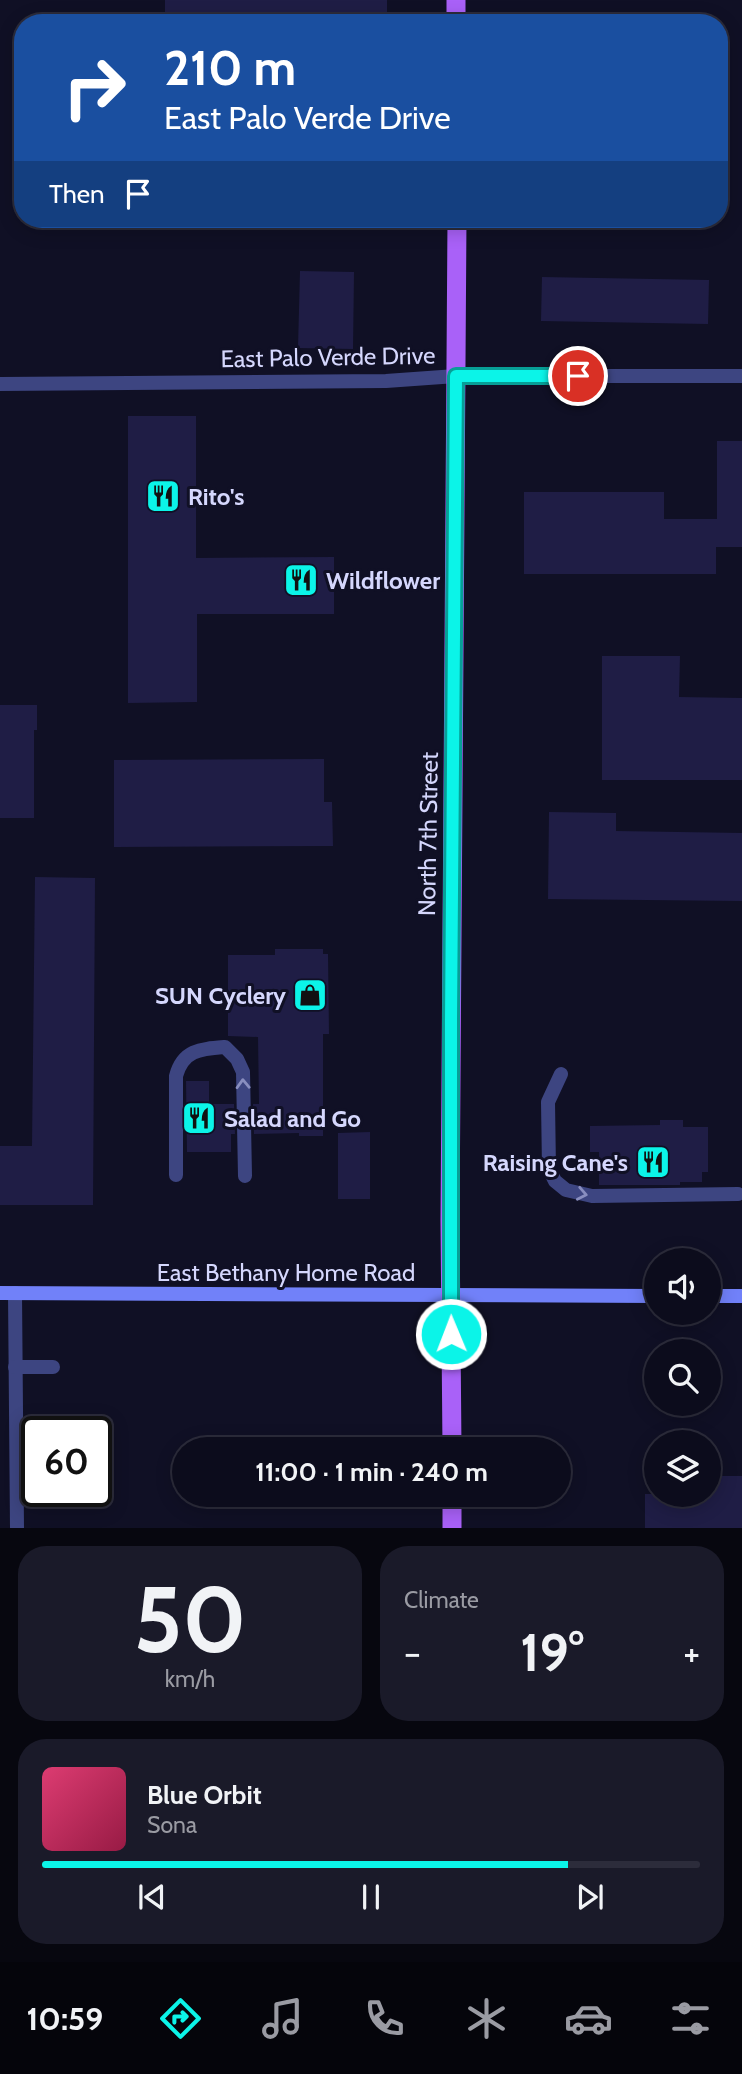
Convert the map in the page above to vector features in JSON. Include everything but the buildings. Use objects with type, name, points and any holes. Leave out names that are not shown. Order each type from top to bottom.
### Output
[{"type":"main road","name":"North 7th Street","points":[[452,1437],[450,1295],[457,228]]},
{"type":"main road","name":"East Bethany Home Road","points":[[7,1293],[644,1296]]},
{"type":"main road","points":[[721,1296],[742,1296]]},
{"type":"main road","points":[[452,1507],[452,1528]]},
{"type":"street","name":"East Palo Verde Drive","points":[[0,384],[386,381],[456,376],[742,376]]},
{"type":"street","points":[[176,1175],[176,1076],[180,1063],[192,1053],[225,1047],[237,1059],[243,1072],[245,1177]]},
{"type":"street","points":[[561,1074],[548,1102],[549,1168],[555,1181],[566,1190],[592,1196],[738,1194]]},
{"type":"street","points":[[7,1293],[15,1367],[17,1528]]},
{"type":"street","points":[[15,1367],[53,1367]]},
{"type":"place","name":"Rito's","points":[[163,496]]},
{"type":"place","name":"Wildflower","points":[[301,580]]},
{"type":"place","name":"SUN Cyclery","points":[[310,995]]},
{"type":"place","name":"Salad and Go","points":[[199,1118]]},
{"type":"place","name":"Raising Cane's","points":[[653,1162]]},
{"type":"route","points":[[451,1334],[456,376],[578,376]]}]
